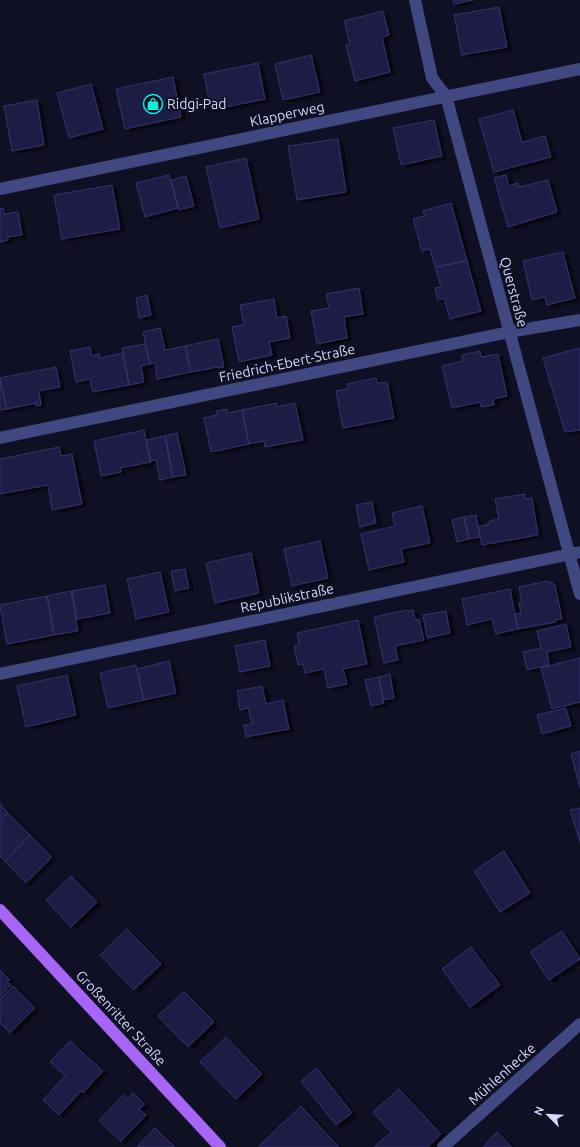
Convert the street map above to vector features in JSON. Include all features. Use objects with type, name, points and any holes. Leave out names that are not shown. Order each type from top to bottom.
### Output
[{"type":"main road","name":"Großenritter Straße","points":[[0,910],[220,1147]]},
{"type":"street","name":"Querstraße","points":[[416,0],[432,78],[446,96],[509,332],[574,553],[580,594]]},
{"type":"street","name":"Klapperweg","points":[[0,189],[580,69]]},
{"type":"street","name":"Friedrich-Ebert-Straße","points":[[0,438],[509,332],[580,320]]},
{"type":"street","name":"Republikstraße","points":[[0,674],[574,553]]},
{"type":"street","name":"Mühlenhecke","points":[[443,1147],[580,1024]]},
{"type":"building","points":[[453,0],[473,0],[454,4]]},
{"type":"building","points":[[499,7],[507,47],[462,55],[454,15]]},
{"type":"building","points":[[383,11],[389,35],[382,37],[390,72],[355,81],[346,45],[350,44],[344,21]]},
{"type":"building","points":[[311,55],[320,92],[283,100],[275,64]]},
{"type":"building","points":[[258,63],[265,99],[211,110],[204,74]]},
{"type":"building","points":[[173,77],[181,117],[125,129],[116,89]]},
{"type":"building","points":[[91,84],[103,129],[69,138],[57,93]]},
{"type":"building","points":[[37,100],[44,145],[12,151],[4,106]]},
{"type":"building","points":[[513,110],[522,142],[545,136],[551,157],[494,172],[479,119]]},
{"type":"building","points":[[434,120],[442,156],[401,165],[393,128]]},
{"type":"building","points":[[338,139],[346,192],[297,200],[288,146]]},
{"type":"building","points":[[246,158],[259,219],[220,228],[206,167]]},
{"type":"building","points":[[169,175],[178,208],[145,217],[136,183]]},
{"type":"building","points":[[506,175],[509,186],[518,183],[519,187],[548,180],[557,212],[508,227],[494,178]]},
{"type":"building","points":[[186,176],[194,206],[179,210],[171,180]]},
{"type":"building","points":[[112,185],[120,229],[62,239],[54,195]]},
{"type":"building","points":[[451,203],[467,261],[435,267],[430,249],[422,251],[413,219],[425,216],[423,211]]},
{"type":"building","points":[[3,208],[4,214],[18,212],[22,235],[8,237],[8,240],[0,242],[0,209]]},
{"type":"building","points":[[563,252],[575,298],[547,305],[545,297],[532,300],[523,261]]},
{"type":"building","points":[[467,261],[481,311],[450,319],[444,298],[438,300],[435,288],[441,287],[435,267]]},
{"type":"building","points":[[359,288],[363,314],[344,317],[347,338],[317,344],[311,311],[329,308],[326,294]]},
{"type":"building","points":[[147,295],[151,315],[139,318],[136,298]]},
{"type":"building","points":[[274,299],[277,318],[286,316],[290,338],[269,342],[272,355],[239,362],[232,327],[244,325],[240,305]]},
{"type":"building","points":[[160,328],[165,350],[185,346],[191,372],[157,379],[155,363],[150,364],[143,332]]},
{"type":"building","points":[[218,339],[224,367],[191,372],[185,346]]},
{"type":"building","points":[[145,344],[150,364],[141,366],[144,382],[129,385],[122,348]]},
{"type":"building","points":[[90,347],[92,356],[99,354],[100,358],[123,353],[129,385],[93,392],[90,379],[76,382],[70,351]]},
{"type":"building","points":[[580,348],[580,430],[565,432],[543,358]]},
{"type":"building","points":[[480,351],[481,357],[498,354],[507,396],[493,399],[494,405],[481,407],[480,402],[452,408],[442,366],[463,361],[462,355]]},
{"type":"building","points":[[56,367],[60,387],[39,391],[41,405],[36,406],[36,403],[7,409],[0,378]]},
{"type":"building","points":[[376,378],[377,383],[387,382],[394,418],[343,428],[336,391],[348,389],[347,384]]},
{"type":"building","points":[[0,380],[7,409],[0,410]]},
{"type":"building","points":[[277,403],[277,407],[295,403],[303,440],[265,447],[264,441],[249,444],[242,410]]},
{"type":"building","points":[[227,409],[228,413],[242,410],[249,444],[211,452],[204,418],[217,415],[216,411]]},
{"type":"building","points":[[144,430],[151,462],[120,468],[121,472],[101,476],[94,441]]},
{"type":"building","points":[[177,433],[186,475],[173,477],[165,436]]},
{"type":"building","points":[[165,436],[173,477],[160,480],[156,460],[150,461],[146,440]]},
{"type":"building","points":[[59,447],[61,456],[72,454],[82,504],[52,510],[48,485],[0,494],[0,459]]},
{"type":"building","points":[[525,494],[525,499],[532,498],[538,535],[482,545],[478,527],[490,524],[489,521],[499,519],[495,499]]},
{"type":"building","points":[[372,502],[376,523],[360,527],[356,505]]},
{"type":"building","points":[[422,506],[430,543],[401,549],[404,562],[369,570],[361,534],[395,526],[392,513]]},
{"type":"building","points":[[476,515],[480,537],[469,539],[464,517]]},
{"type":"building","points":[[464,517],[469,539],[457,542],[452,520]]},
{"type":"building","points":[[320,541],[328,578],[292,586],[284,549]]},
{"type":"building","points":[[251,553],[259,593],[215,603],[206,563]]},
{"type":"building","points":[[185,569],[189,588],[175,591],[171,571]]},
{"type":"building","points":[[160,572],[169,612],[136,619],[127,579]]},
{"type":"building","points":[[547,581],[548,583],[551,582],[555,585],[562,619],[555,620],[556,622],[518,629],[515,614],[521,613],[519,603],[522,603],[519,587]]},
{"type":"building","points":[[105,585],[110,613],[77,619],[72,591]]},
{"type":"building","points":[[510,589],[518,629],[496,634],[492,619],[467,625],[462,599]]},
{"type":"building","points":[[71,591],[78,631],[54,635],[47,596]]},
{"type":"building","points":[[47,596],[54,635],[7,644],[0,605]]},
{"type":"building","points":[[413,610],[415,620],[419,619],[424,640],[395,646],[398,660],[384,663],[374,617]]},
{"type":"building","points":[[446,611],[450,633],[427,638],[423,615]]},
{"type":"building","points":[[358,620],[367,664],[343,669],[347,684],[328,688],[324,669],[305,673],[303,664],[298,665],[294,646],[299,645],[297,633]]},
{"type":"building","points":[[566,624],[571,647],[547,652],[549,665],[527,670],[523,652],[541,648],[537,631]]},
{"type":"building","points":[[265,640],[270,666],[240,672],[235,646]]},
{"type":"building","points":[[580,658],[580,702],[552,709],[541,668]]},
{"type":"building","points":[[169,661],[176,693],[144,700],[137,669]]},
{"type":"building","points":[[136,665],[144,700],[108,708],[100,673]]},
{"type":"building","points":[[390,674],[394,698],[383,700],[379,677]]},
{"type":"building","points":[[67,675],[76,715],[26,727],[17,686]]},
{"type":"building","points":[[379,677],[384,703],[371,706],[365,680]]},
{"type":"building","points":[[262,686],[266,704],[283,700],[289,729],[246,737],[244,725],[252,724],[248,708],[240,710],[237,691]]},
{"type":"building","points":[[566,708],[571,726],[542,734],[537,715]]},
{"type":"building","points":[[580,751],[580,788],[571,754]]},
{"type":"building","points":[[0,804],[8,813],[0,821]]},
{"type":"building","points":[[580,808],[580,842],[570,810]]},
{"type":"building","points":[[8,813],[30,835],[5,861],[0,856],[0,821]]},
{"type":"building","points":[[30,835],[52,857],[26,883],[5,861]]},
{"type":"building","points":[[504,851],[530,893],[500,912],[474,871]]},
{"type":"building","points":[[71,876],[97,902],[71,927],[46,900]]},
{"type":"building","points":[[127,929],[161,964],[134,990],[100,955]]},
{"type":"building","points":[[562,931],[580,959],[549,980],[530,952]]},
{"type":"building","points":[[471,947],[500,985],[470,1007],[442,969]]},
{"type":"building","points":[[0,970],[10,980],[7,981],[11,985],[0,996]]},
{"type":"building","points":[[13,986],[35,1008],[10,1033],[0,1023],[0,999]]},
{"type":"building","points":[[184,991],[214,1022],[188,1047],[158,1016]]},
{"type":"building","points":[[226,1037],[262,1074],[236,1099],[200,1062]]},
{"type":"building","points":[[70,1041],[103,1071],[83,1093],[81,1091],[59,1115],[43,1100],[65,1076],[50,1062]]},
{"type":"building","points":[[317,1068],[352,1113],[336,1125],[301,1081]]},
{"type":"building","points":[[399,1089],[441,1134],[428,1147],[374,1147],[391,1132],[373,1112]]},
{"type":"building","points":[[133,1093],[145,1104],[139,1109],[146,1115],[121,1141],[99,1121],[123,1095],[128,1099]]},
{"type":"building","points":[[301,1106],[339,1147],[258,1147]]},
{"type":"building","points":[[155,1128],[175,1147],[137,1147]]},
{"type":"building","points":[[497,1132],[512,1147],[483,1147]]},
{"type":"place","name":"Ridgi-Pad","points":[[153,104]]}]
